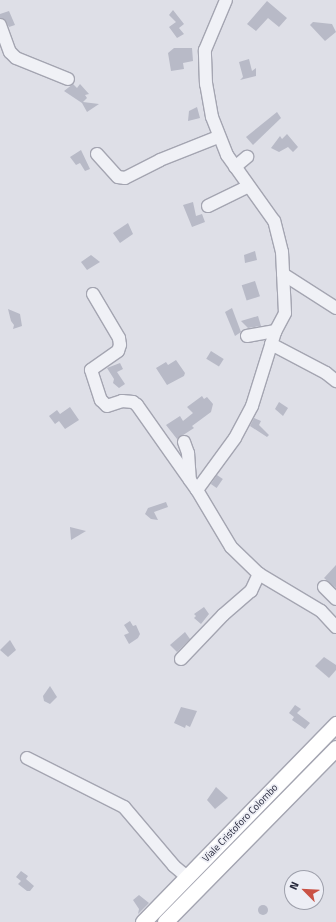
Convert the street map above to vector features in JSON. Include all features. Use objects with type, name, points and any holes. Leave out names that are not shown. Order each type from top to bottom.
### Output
[{"type":"main road","name":"Viale Cristoforo Colombo","points":[[143,922],[336,724]]},
{"type":"main road","name":"Viale Cristoforo Colombo","points":[[165,922],[336,748]]},
{"type":"street","points":[[194,486],[238,432],[252,406],[271,344],[285,313],[282,252],[274,222],[247,187],[218,137],[206,84],[205,50],[226,0]]},
{"type":"street","points":[[0,25],[10,52],[16,58],[68,79]]},
{"type":"street","points":[[97,154],[118,177],[125,178],[160,160],[218,137]]},
{"type":"street","points":[[235,167],[247,157]]},
{"type":"street","points":[[208,206],[247,187]]},
{"type":"street","points":[[283,274],[336,308]]},
{"type":"street","points":[[93,294],[119,338],[120,345],[112,356],[91,370],[101,400],[107,406],[122,401],[133,402],[194,486],[231,547],[259,574],[321,611],[336,627]]},
{"type":"street","points":[[247,336],[276,331]]},
{"type":"street","points":[[271,344],[326,373],[336,381]]},
{"type":"street","points":[[184,442],[188,453],[194,486]]},
{"type":"street","points":[[181,659],[223,615],[251,591],[259,574]]},
{"type":"street","points":[[324,587],[336,599]]},
{"type":"street","points":[[27,758],[124,807],[174,866],[187,877]]},
{"type":"building","points":[[267,1],[287,18],[279,27],[268,18],[256,31],[247,24]]},
{"type":"building","points":[[173,10],[184,24],[179,28],[184,34],[177,38],[169,27],[176,22],[169,15]]},
{"type":"building","points":[[9,11],[15,25],[9,27],[5,20],[0,18],[0,14]]},
{"type":"building","points":[[313,22],[332,24],[336,32],[325,41],[310,25]]},
{"type":"building","points":[[174,48],[192,48],[193,61],[183,63],[184,69],[171,71],[168,53]]},
{"type":"building","points":[[249,59],[252,71],[256,68],[256,76],[240,80],[243,77],[239,62]]},
{"type":"building","points":[[73,84],[77,88],[80,84],[89,94],[85,95],[87,98],[83,102],[99,104],[87,112],[82,103],[64,91]]},
{"type":"building","points":[[197,107],[200,118],[188,121],[189,111]]},
{"type":"building","points":[[277,112],[281,118],[253,145],[246,137]]},
{"type":"building","points":[[287,134],[298,147],[293,152],[288,147],[279,152],[271,148],[280,136],[282,139]]},
{"type":"building","points":[[81,150],[90,169],[85,171],[80,163],[76,165],[70,157]]},
{"type":"building","points":[[193,202],[196,216],[202,214],[205,222],[192,227],[183,205]]},
{"type":"building","points":[[128,223],[133,234],[120,243],[113,233]]},
{"type":"building","points":[[255,251],[257,260],[245,263],[244,255]]},
{"type":"building","points":[[91,255],[100,262],[87,270],[81,262]]},
{"type":"building","points":[[255,281],[260,296],[247,301],[242,285]]},
{"type":"building","points":[[232,308],[241,332],[235,336],[225,312]]},
{"type":"building","points":[[8,309],[20,314],[22,326],[13,329],[14,325],[11,321]]},
{"type":"building","points":[[258,316],[261,326],[248,328],[241,321]]},
{"type":"building","points":[[211,351],[224,359],[219,367],[206,359]]},
{"type":"building","points":[[176,360],[185,373],[184,376],[167,385],[156,368],[166,362],[168,365]]},
{"type":"building","points":[[120,363],[123,369],[117,372],[125,384],[119,388],[113,383],[114,379],[107,368]]},
{"type":"building","points":[[202,396],[204,399],[207,397],[213,404],[211,412],[192,426],[194,428],[177,439],[166,425],[180,416],[183,421],[193,413],[187,407]]},
{"type":"building","points":[[279,402],[288,408],[283,416],[275,409]]},
{"type":"building","points":[[70,407],[79,420],[65,429],[59,421],[55,424],[49,416],[57,410],[60,414]]},
{"type":"building","points":[[254,418],[261,421],[259,425],[269,435],[267,437],[250,426]]},
{"type":"building","points":[[217,475],[223,479],[217,488],[211,484]]},
{"type":"building","points":[[166,502],[168,507],[154,512],[158,520],[151,519],[145,514],[148,508]]},
{"type":"building","points":[[70,527],[86,531],[71,540]]},
{"type":"building","points":[[336,565],[336,588],[324,578]]},
{"type":"building","points":[[204,607],[209,614],[201,624],[194,618],[196,616],[194,614]]},
{"type":"building","points":[[130,621],[133,626],[136,625],[140,634],[138,638],[129,644],[124,635],[129,633],[124,625]]},
{"type":"building","points":[[185,632],[190,639],[177,652],[170,645]]},
{"type":"building","points":[[10,640],[16,650],[8,657],[0,650]]},
{"type":"building","points":[[324,657],[336,665],[336,670],[329,678],[315,666]]},
{"type":"building","points":[[50,686],[57,697],[50,704],[44,701],[43,696]]},
{"type":"building","points":[[295,705],[301,709],[297,713],[310,723],[305,729],[292,720],[294,717],[289,713]]},
{"type":"building","points":[[181,707],[197,711],[190,727],[186,725],[185,728],[174,723]]},
{"type":"building","points":[[216,787],[228,798],[215,809],[207,800]]},
{"type":"building","points":[[21,871],[28,876],[26,879],[34,886],[30,891],[27,891],[18,884],[21,881],[16,877]]},
{"type":"building","points":[[139,895],[149,903],[138,914],[139,909],[133,900]]},
{"type":"building","points":[[261,905],[265,905],[267,906],[267,914],[261,915],[258,912],[258,908]]}]
